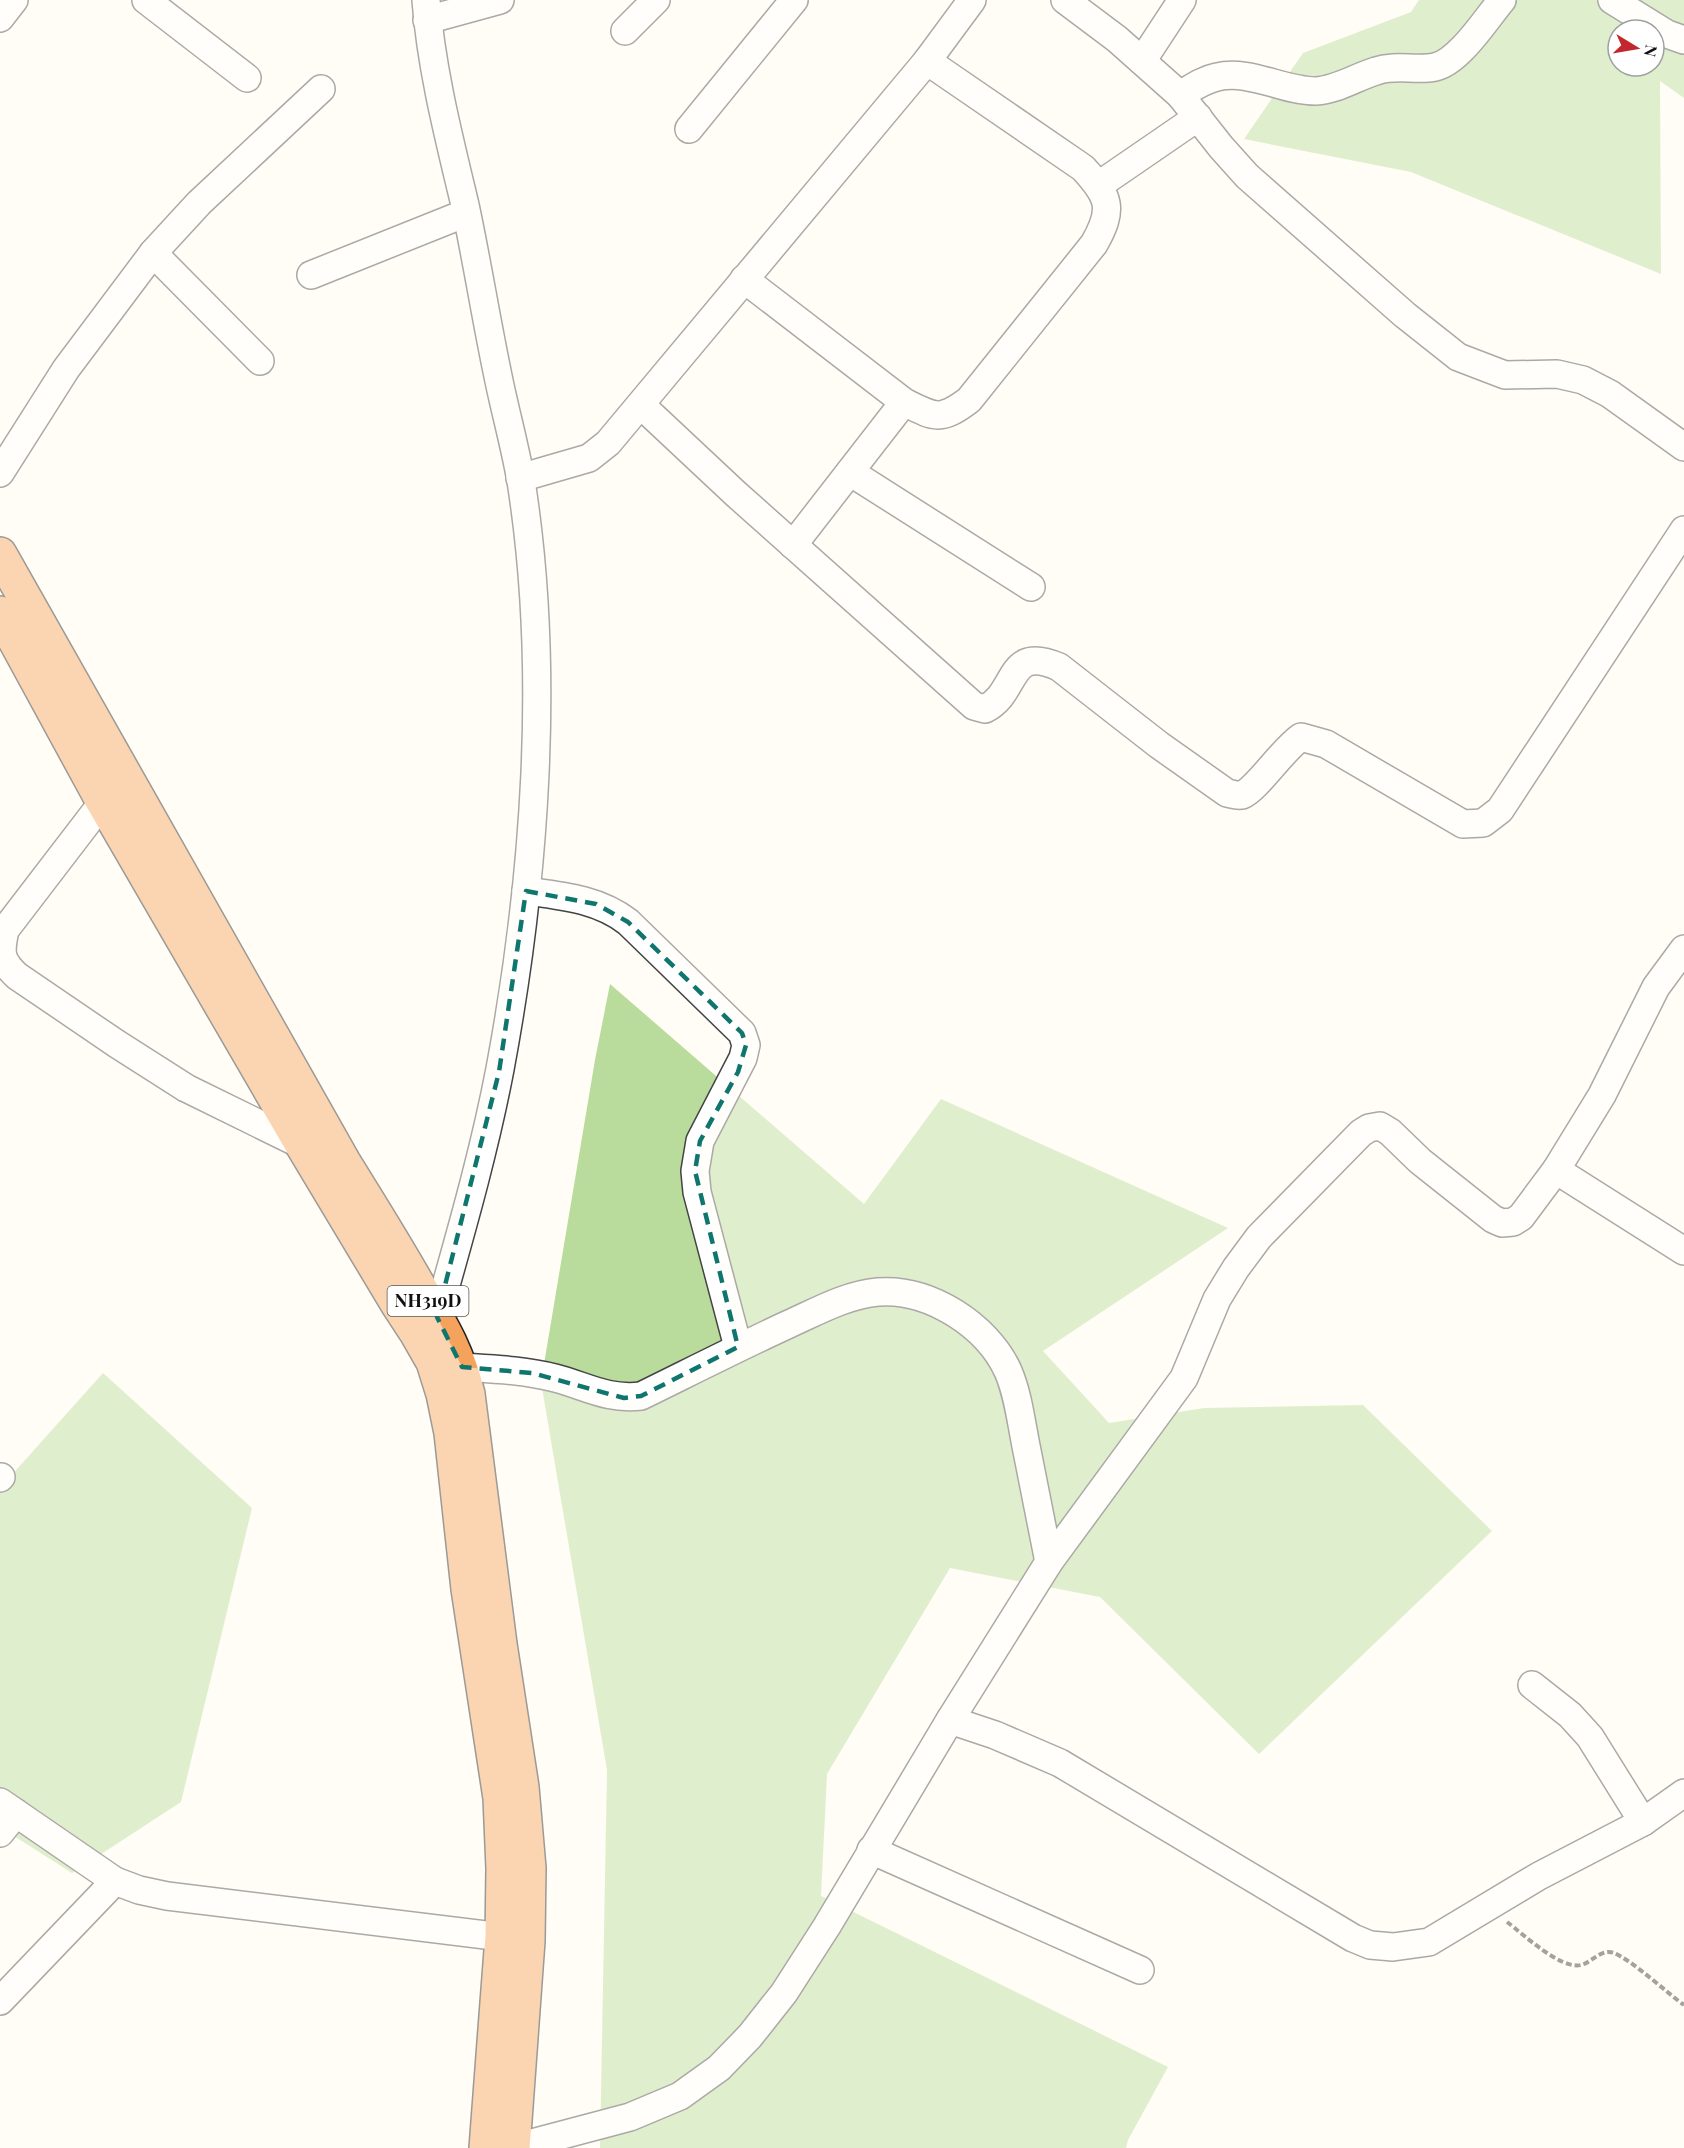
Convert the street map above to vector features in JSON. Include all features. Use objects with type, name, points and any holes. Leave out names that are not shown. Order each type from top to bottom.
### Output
[{"type":"highway","name":"NH319D","points":[[0,554],[333,1144],[452,1343],[462,1367],[468,1394],[500,1644],[522,1787],[529,1868],[528,1941],[513,2148]]},
{"type":"highway","name":"NH319D","points":[[0,613],[103,802],[302,1145],[433,1362],[443,1394],[451,1433],[468,1589],[500,1798],[503,1869],[502,1937],[486,2148]]},
{"type":"street","points":[[0,18],[14,0]]},
{"type":"street","points":[[146,0],[247,78]]},
{"type":"street","points":[[437,1317],[472,1193],[499,1072],[511,1003],[526,891],[533,782],[537,657],[532,568],[520,478],[450,142],[427,10],[500,0]]},
{"type":"street","points":[[625,31],[656,0]]},
{"type":"street","points":[[689,129],[794,0]]},
{"type":"street","points":[[520,478],[589,458],[608,443],[927,61],[972,0]]},
{"type":"street","points":[[1065,0],[1117,39],[1180,95],[1247,176],[1406,315],[1458,357],[1505,375],[1557,374],[1583,380],[1610,394],[1684,447]]},
{"type":"street","points":[[1142,61],[1182,0]]},
{"type":"street","points":[[1180,95],[1201,82],[1218,76],[1239,75],[1316,91],[1334,88],[1376,70],[1393,67],[1435,67],[1451,60],[1502,0]]},
{"type":"street","points":[[1612,0],[1667,34],[1684,39]]},
{"type":"street","points":[[744,279],[904,402],[929,415],[943,415],[956,410],[969,400],[1094,244],[1105,225],[1107,202],[1099,185],[1083,168],[927,61]]},
{"type":"street","points":[[0,473],[66,369],[153,253],[198,203],[321,89]]},
{"type":"street","points":[[1099,185],[1198,117]]},
{"type":"street","points":[[311,275],[466,213]]},
{"type":"street","points":[[153,253],[260,362]]},
{"type":"street","points":[[793,545],[904,402]]},
{"type":"street","points":[[641,405],[736,494],[974,706],[985,709],[995,704],[1019,667],[1032,660],[1047,662],[1059,667],[1159,745],[1227,794],[1239,796],[1249,790],[1292,743],[1302,737],[1326,744],[1463,824],[1483,823],[1500,810],[1684,530]]},
{"type":"street","points":[[850,472],[1031,587]]},
{"type":"street","points":[[103,802],[5,930],[0,946],[4,963],[17,976],[186,1088],[302,1145]]},
{"type":"street","points":[[526,891],[576,898],[613,911],[628,922],[742,1033],[746,1045],[743,1058],[700,1141],[695,1171],[697,1192],[738,1347]]},
{"type":"street","points":[[513,2148],[630,2117],[680,2096],[719,2068],[750,2036],[784,1993],[827,1926],[950,1719],[1049,1562],[1184,1378],[1217,1299],[1259,1237],[1361,1133],[1369,1128],[1380,1126],[1493,1219],[1502,1223],[1513,1222],[1521,1217],[1556,1170],[1602,1095],[1656,987],[1684,950]]},
{"type":"street","points":[[1556,1170],[1684,1251]]},
{"type":"street","points":[[462,1367],[532,1373],[602,1394],[624,1398],[641,1396],[738,1347],[843,1299],[880,1292],[906,1294],[939,1305],[967,1321],[990,1342],[1008,1371],[1017,1402],[1049,1562]]},
{"type":"street","points":[[1532,1685],[1570,1715],[1590,1737],[1643,1822]]},
{"type":"street","points":[[950,1719],[1060,1763],[1353,1938],[1370,1945],[1393,1947],[1429,1942],[1539,1876],[1643,1822],[1684,1793]]},
{"type":"street","points":[[5,1816],[115,1881],[139,1890],[167,1896],[502,1937]]},
{"type":"street","points":[[872,1850],[1140,1970]]},
{"type":"street","points":[[0,2001],[115,1881]]},
{"type":"path","points":[[1487,1907],[1558,1960],[1579,1966],[1602,1952],[1612,1952],[1684,2005]]},
{"type":"highlighted area","points":[[526,891],[596,904],[628,922],[742,1033],[746,1045],[738,1072],[700,1141],[695,1171],[738,1347],[641,1396],[624,1398],[532,1373],[462,1367],[437,1317],[499,1072]]},
{"type":"green space","points":[[1419,0],[1684,0],[1684,98],[1660,81],[1661,274],[1411,172],[1244,139],[1303,53],[1411,12]]},
{"type":"green space","points":[[610,984],[864,1204],[941,1099],[1228,1228],[1043,1351],[1109,1423],[1204,1408],[1363,1405],[1492,1531],[1259,1754],[1100,1597],[950,1568],[827,1774],[821,1896],[1168,2067],[1128,2140],[1126,2148],[600,2148],[607,1770],[541,1382]]},
{"type":"green space","points":[[103,1373],[252,1508],[181,1802],[72,1873],[0,1827],[0,1488]]}]
